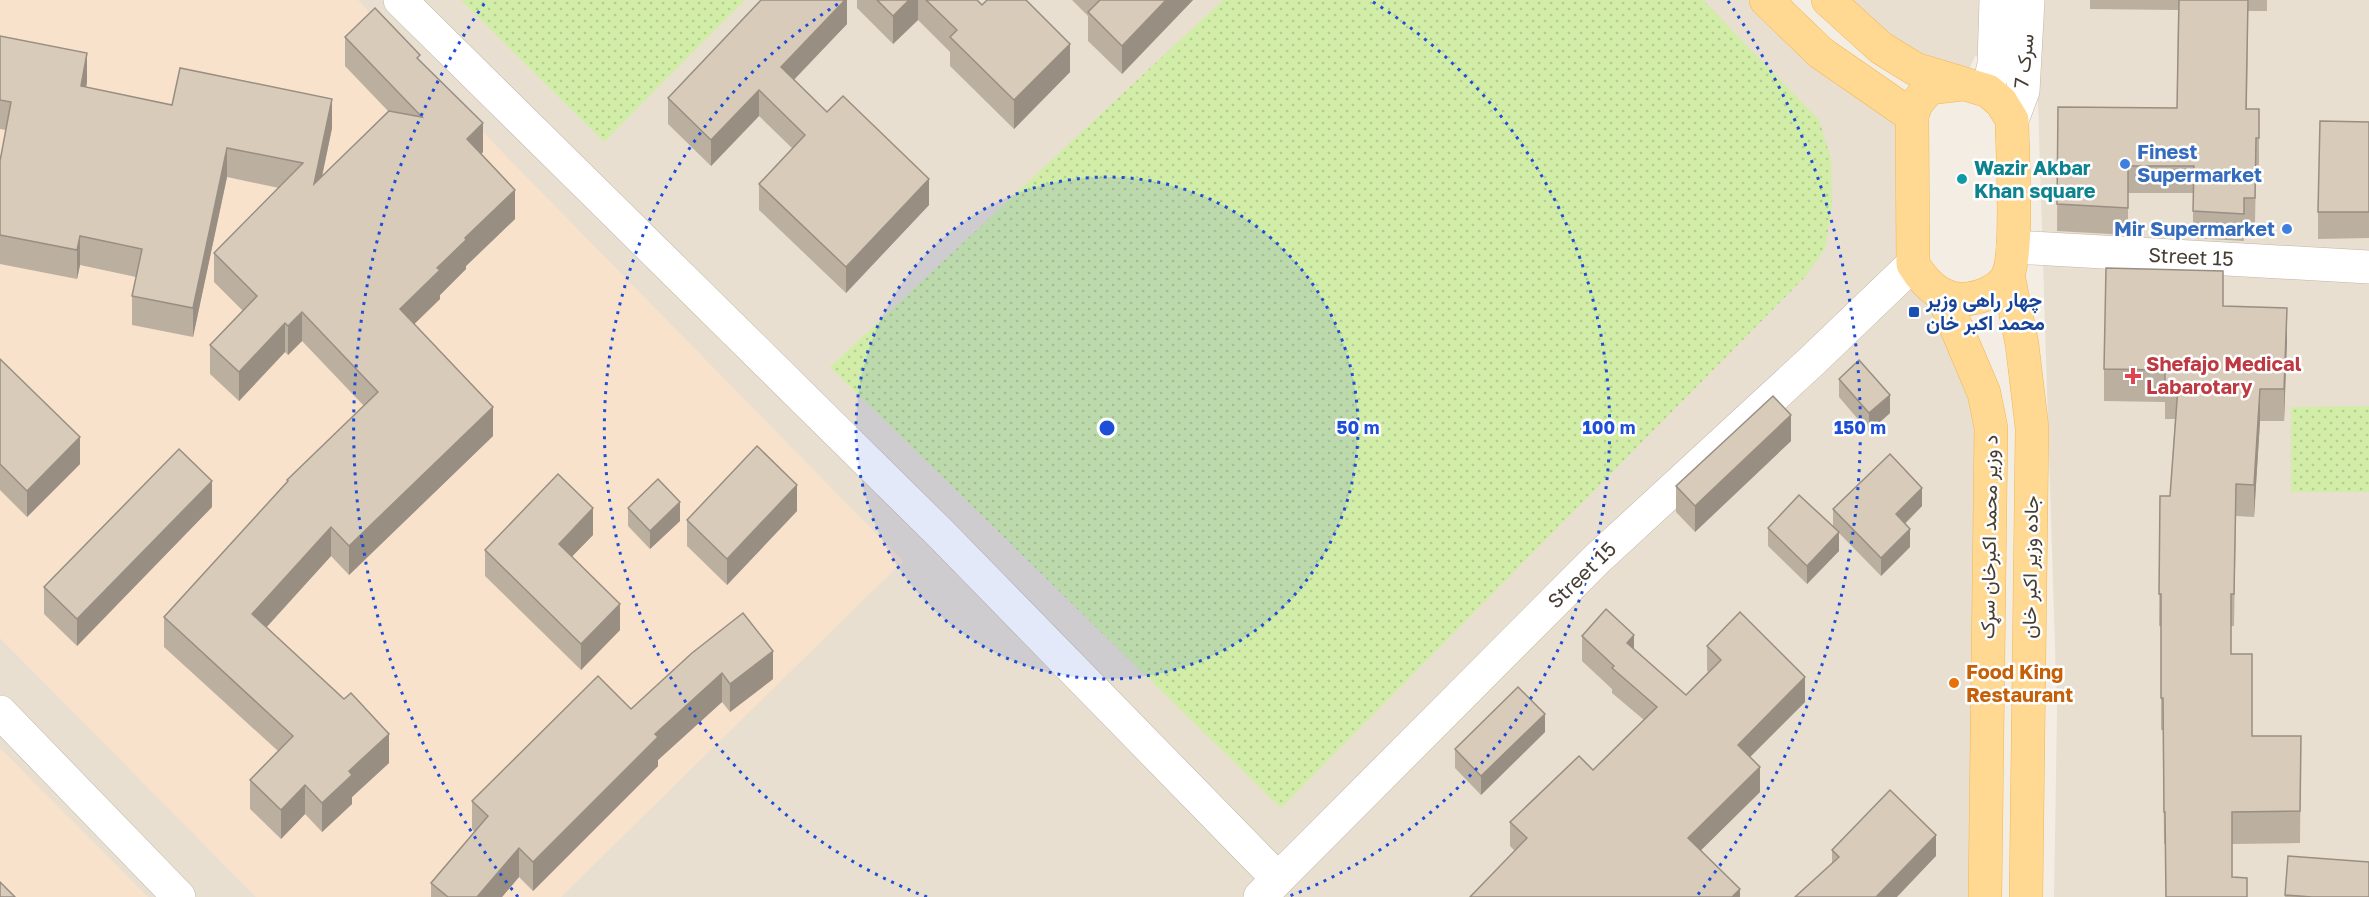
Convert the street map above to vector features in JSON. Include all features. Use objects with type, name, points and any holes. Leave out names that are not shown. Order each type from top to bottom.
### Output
[{"type":"main road","points":[[1766,0],[1821,53],[1912,116]]},
{"type":"main road","points":[[1828,0],[1881,48],[1915,69],[1975,87],[2001,102],[2012,120]]},
{"type":"main road","points":[[1975,87],[1929,88],[1916,104],[1912,116],[1913,264],[1924,282],[1942,294],[1962,300],[1983,296],[2001,285],[2011,261]]},
{"type":"main road","name":"جاده وزیر اکبر خان","points":[[2012,120],[2011,261],[2032,428],[2026,897]]},
{"type":"main road","name":"د وزیر محمد اکبرخان سړک","points":[[1942,294],[1984,393],[1991,428],[1985,897]]},
{"type":"street","points":[[400,0],[940,532],[1269,888]]},
{"type":"street","name":"سرک 7","points":[[1975,87],[1994,64],[1996,0]]},
{"type":"street","name":"سرک 7","points":[[2012,120],[2023,91],[2028,0]]},
{"type":"street","name":"Street 15","points":[[2011,261],[2369,267]]},
{"type":"street","name":"Street 15","points":[[1269,888],[1597,559],[1813,360],[1913,264]]},
{"type":"street","points":[[0,712],[179,897]]},
{"type":"shaded area","points":[[0,0],[1766,0],[1912,116],[1913,264],[1984,393],[1985,897],[0,897]]},
{"type":"shaded area","points":[[0,0],[358,0],[502,152],[903,561],[561,897],[256,897],[0,638]]},
{"type":"shaded area","points":[[1828,0],[2369,0],[2369,897],[2054,897],[2057,712],[2037,69],[1975,56],[1963,84]]},
{"type":"shaded area","points":[[0,748],[148,897],[0,897]]},
{"type":"green space","points":[[461,0],[745,0],[604,142]]},
{"type":"green space","points":[[1223,0],[1703,0],[1819,120],[1831,159],[1832,205],[1825,249],[1804,278],[1281,808],[830,367]]},
{"type":"green space","points":[[2369,406],[2369,492],[2291,492],[2291,407]]},
{"type":"building","points":[[761,0],[845,0],[781,67],[827,112],[843,96],[929,179],[846,267],[759,184],[805,135],[759,90],[711,140],[668,98]]},
{"type":"building","points":[[877,0],[909,0],[893,16]]},
{"type":"building","points":[[926,0],[977,0],[982,5],[987,0],[1026,0],[1070,44],[1014,100],[950,37],[957,30]]},
{"type":"building","points":[[1100,0],[1166,0],[1122,46],[1088,12]]},
{"type":"building","points":[[2179,0],[2248,0],[2246,109],[2259,109],[2255,198],[2244,198],[2244,214],[2193,211],[2194,166],[2128,166],[2128,208],[2057,204],[2058,107],[2177,108]]},
{"type":"building","points":[[375,8],[420,55],[417,58],[483,123],[467,139],[515,190],[465,238],[466,240],[437,268],[440,270],[400,309],[493,407],[349,546],[331,527],[252,614],[344,699],[351,693],[389,734],[349,771],[352,775],[322,803],[305,785],[281,810],[250,780],[293,736],[164,617],[287,480],[378,392],[302,312],[288,326],[285,323],[239,372],[210,345],[257,296],[214,253],[303,163],[227,148],[193,308],[132,296],[142,249],[80,236],[77,250],[0,235],[0,161],[11,102],[0,100],[0,36],[87,53],[81,86],[172,105],[180,68],[332,99],[314,184],[389,111],[422,117],[345,37]]},
{"type":"building","points":[[2320,121],[2369,122],[2369,212],[2318,212]]},
{"type":"building","points":[[2106,268],[2223,271],[2223,306],[2287,308],[2284,389],[2260,389],[2254,485],[2236,484],[2231,654],[2252,654],[2252,736],[2301,736],[2300,811],[2232,812],[2232,877],[2247,878],[2247,897],[2166,897],[2161,594],[2159,594],[2160,496],[2170,496],[2178,387],[2165,387],[2165,370],[2104,369]]},
{"type":"building","points":[[0,359],[80,437],[27,491],[0,464]]},
{"type":"building","points":[[1859,360],[1890,395],[1869,413],[1839,379]]},
{"type":"building","points":[[1773,396],[1791,415],[1695,506],[1676,486]]},
{"type":"building","points":[[757,446],[797,485],[727,559],[687,520]]},
{"type":"building","points":[[179,449],[212,481],[77,619],[44,587]]},
{"type":"building","points":[[1890,454],[1922,488],[1896,514],[1910,529],[1881,558],[1833,509]]},
{"type":"building","points":[[558,474],[593,508],[559,544],[620,604],[581,644],[485,550]]},
{"type":"building","points":[[658,479],[680,502],[650,531],[628,508]]},
{"type":"building","points":[[1799,495],[1839,532],[1807,566],[1768,528]]},
{"type":"building","points":[[1606,609],[1634,635],[1627,643],[1686,695],[1721,660],[1707,646],[1740,612],[1805,677],[1738,745],[1760,767],[1688,838],[1740,889],[1732,897],[1470,897],[1527,838],[1510,822],[1579,756],[1593,770],[1657,707],[1612,668],[1614,666],[1582,636]]},
{"type":"building","points":[[743,613],[773,651],[730,684],[722,673],[655,734],[658,737],[533,862],[519,848],[477,897],[448,897],[431,883],[488,816],[472,801],[598,676],[631,709],[692,653]]},
{"type":"building","points":[[1518,687],[1545,714],[1481,776],[1455,749]]},
{"type":"building","points":[[1890,790],[1936,835],[1876,897],[1795,897],[1839,857],[1832,850]]},
{"type":"building","points":[[2288,856],[2369,862],[2369,897],[2285,895]]},
{"type":"building","points":[[0,882],[15,897],[0,897]]},
{"type":"place","name":"Finest Supermarket","points":[[2125,164]]},
{"type":"place","name":"Wazir Akbar Khan square","points":[[1962,179]]},
{"type":"place","name":"Mir Supermarket","points":[[2287,229]]},
{"type":"place","name":"چهار راهی وزیر محمد اکبر خان","points":[[1914,312]]},
{"type":"place","name":"Shefajo Medical Labarotary","points":[[2133,376]]},
{"type":"place","name":"Food King Restaurant","points":[[1954,683]]}]
